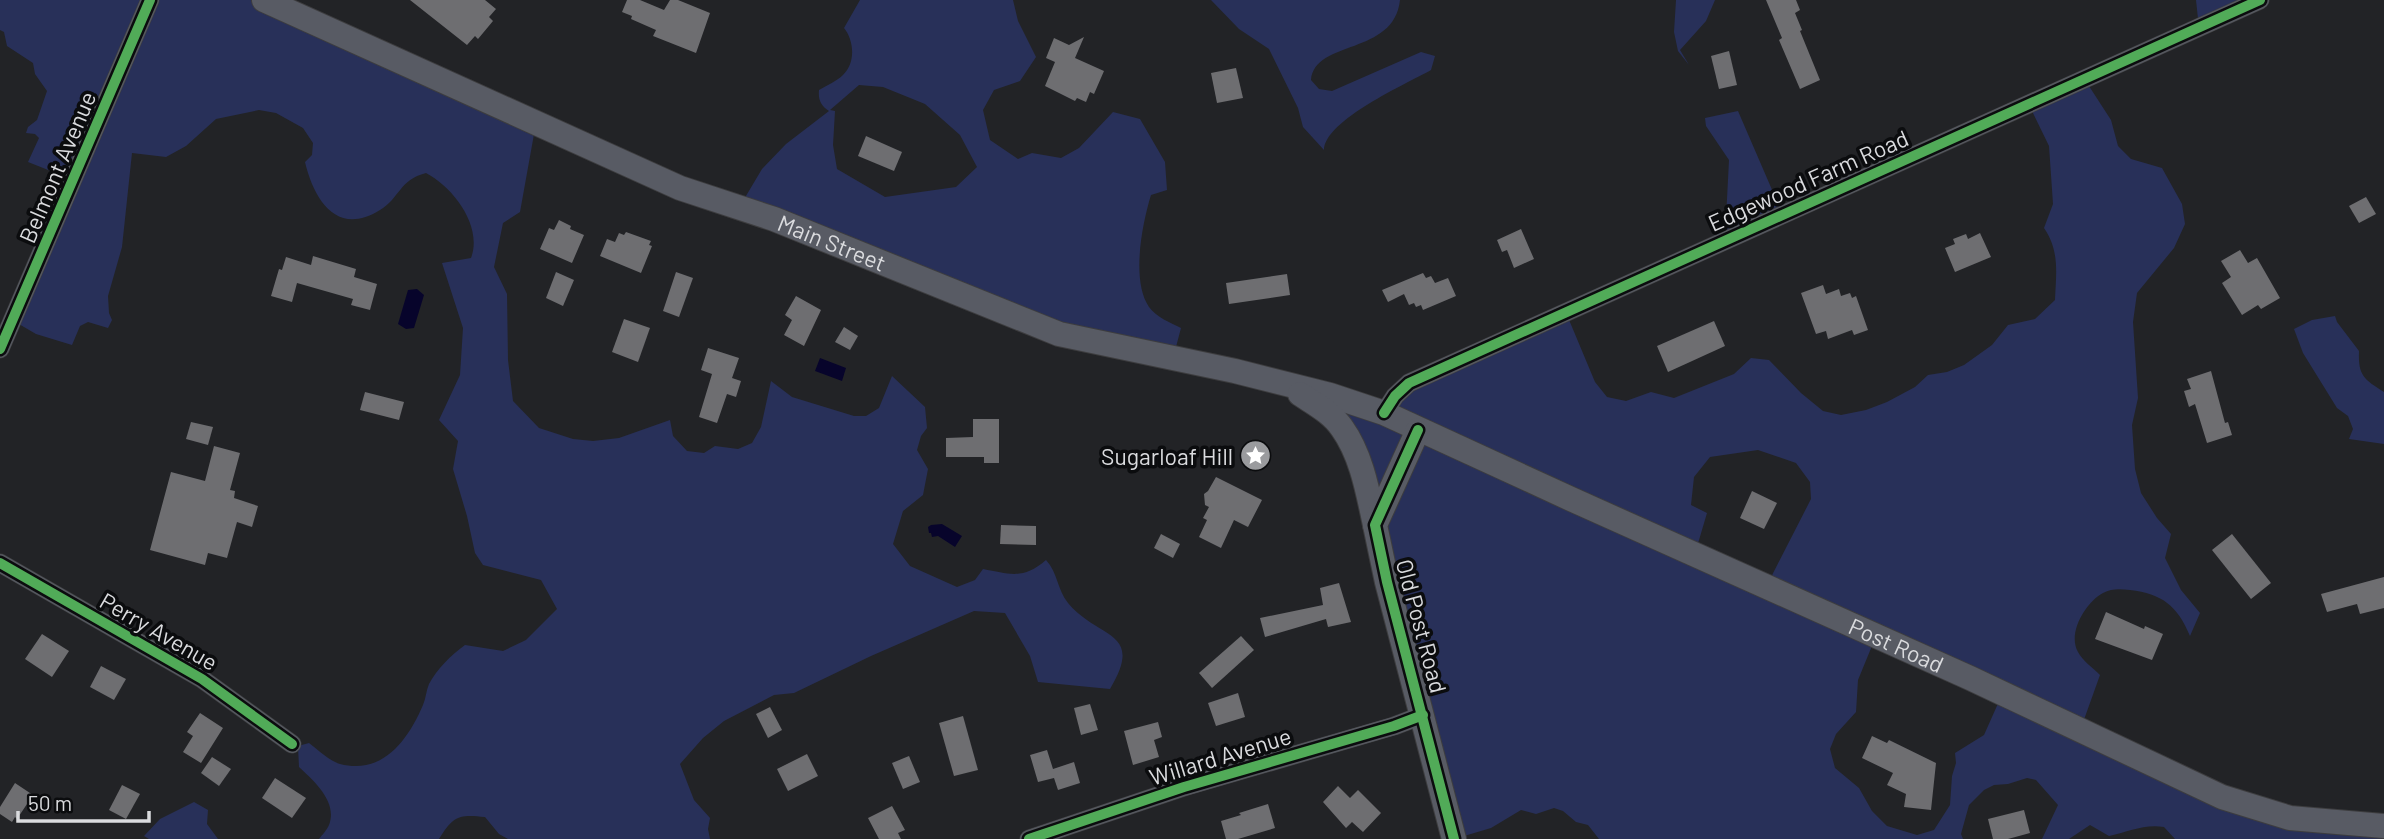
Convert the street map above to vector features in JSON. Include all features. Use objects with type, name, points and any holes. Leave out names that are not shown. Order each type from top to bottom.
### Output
[{"type":"main road","name":"Main Street","points":[[264,0],[680,188],[774,219],[1059,334],[1235,371],[1330,395],[1384,413],[1418,430]]},
{"type":"main road","name":"Old Post Road","points":[[1285,384],[1324,409],[1342,427],[1356,452],[1454,839]]},
{"type":"main road","points":[[1375,525],[1418,430]]},
{"type":"main road","name":"Post Road","points":[[1418,430],[1970,678],[2222,797],[2290,818],[2384,826]]},
{"type":"street","name":"Belmont Avenue","points":[[0,349],[150,0]]},
{"type":"street","name":"Edgewood Farm Road","points":[[1384,413],[1395,396],[1409,383],[2260,0]]},
{"type":"street","name":"Perry Avenue","points":[[0,563],[202,679],[292,744]]},
{"type":"street","name":"Willard Avenue","points":[[1029,839],[1184,787],[1394,726],[1423,715]]},
{"type":"shaded area","points":[[0,0],[257,0],[536,123],[520,212],[503,223],[494,267],[507,294],[508,360],[513,401],[539,428],[573,439],[593,441],[619,438],[670,420],[673,436],[687,451],[704,453],[715,446],[738,449],[752,443],[761,427],[771,381],[792,397],[854,416],[866,416],[879,408],[892,376],[925,407],[927,428],[921,436],[917,450],[928,469],[923,495],[903,511],[893,544],[910,566],[957,587],[975,580],[983,569],[1009,574],[1023,573],[1046,560],[1068,603],[1080,615],[1114,638],[1120,646],[1123,656],[1120,670],[1110,689],[1038,682],[1030,656],[1005,613],[974,611],[794,693],[774,695],[724,721],[703,738],[680,764],[694,800],[710,818],[710,839],[508,839],[499,834],[485,817],[469,816],[453,821],[439,839],[319,839],[329,825],[330,808],[323,793],[299,767],[298,746],[309,743],[340,764],[355,766],[381,759],[392,752],[410,731],[423,705],[429,684],[455,653],[465,645],[503,651],[526,640],[557,609],[541,580],[483,565],[475,553],[453,469],[458,441],[439,420],[460,375],[463,328],[442,263],[471,258],[474,246],[469,221],[455,198],[426,173],[410,180],[380,210],[365,217],[340,217],[321,201],[314,189],[305,162],[312,155],[313,143],[303,128],[276,113],[259,110],[216,119],[186,146],[166,157],[132,153],[122,247],[108,296],[112,320],[108,328],[88,322],[80,326],[72,345],[36,334],[12,320],[71,179],[28,162],[39,138],[35,134],[26,133],[28,127],[37,120],[47,91],[35,74],[33,63],[7,46],[4,32],[0,30]]},
{"type":"shaded area","points":[[860,0],[1013,0],[1018,21],[1036,57],[1020,81],[994,90],[983,110],[990,140],[1018,159],[1032,153],[1061,158],[1079,148],[1113,112],[1140,119],[1165,162],[1167,190],[1151,195],[1140,252],[1140,283],[1152,311],[1181,328],[1172,362],[740,206],[762,169],[786,144],[829,111],[821,102],[819,90],[841,77],[850,64],[852,45],[844,28]],"holes":[[[859,85],[883,87],[925,104],[960,135],[977,167],[956,187],[885,197],[837,169],[833,145],[835,111],[830,110]]]},
{"type":"shaded area","points":[[1211,0],[1400,0],[1395,18],[1384,30],[1326,58],[1316,67],[1311,80],[1319,89],[1332,91],[1421,52],[1435,56],[1431,70],[1352,115],[1328,139],[1324,150],[1303,127],[1298,108],[1269,49],[1239,29]]},
{"type":"shaded area","points":[[1676,0],[1715,0],[1706,21],[1680,50],[1689,65],[1678,51],[1674,32]]},
{"type":"shaded area","points":[[2196,0],[2263,0],[2199,28]]},
{"type":"shaded area","points":[[2087,83],[2111,120],[2118,146],[2131,159],[2162,168],[2182,204],[2185,224],[2174,248],[2137,293],[2133,322],[2138,398],[2132,425],[2135,469],[2141,493],[2171,534],[2165,558],[2181,590],[2200,613],[2190,636],[2174,609],[2160,598],[2151,595],[2120,589],[2103,593],[2090,603],[2077,627],[2075,644],[2082,658],[2100,675],[2081,728],[2216,798],[2384,828],[2384,839],[2175,839],[2164,827],[2156,826],[2109,836],[2090,825],[2069,839],[2042,839],[2058,805],[2036,780],[2027,778],[1994,785],[1984,790],[1969,805],[1961,834],[1963,839],[1599,839],[1588,825],[1576,822],[1563,811],[1554,808],[1536,814],[1521,810],[1491,828],[1454,839],[1354,456],[1308,393],[1381,415],[1391,399],[1567,315],[1595,382],[1607,397],[1626,401],[1651,392],[1674,398],[1734,374],[1751,358],[1769,360],[1823,411],[1841,415],[1887,402],[1915,387],[1928,375],[1947,372],[1964,365],[1992,345],[2008,325],[2035,319],[2055,300],[2055,254],[2044,228],[2053,204],[2049,146],[2030,107]],"holes":[[[1758,450],[1796,463],[1810,482],[1811,499],[1766,587],[1694,557],[1707,513],[1691,505],[1694,477],[1710,457]],[[1874,641],[2000,699],[1984,735],[1955,753],[1950,805],[1934,830],[1917,835],[1887,826],[1872,811],[1859,788],[1835,768],[1830,749],[1836,734],[1856,712],[1858,680]]]},
{"type":"shaded area","points":[[1738,111],[1782,213],[1725,238],[1729,160],[1706,126],[1705,118]]},
{"type":"shaded area","points":[[417,289],[424,295],[414,328],[406,329],[398,324],[408,290]]},
{"type":"shaded area","points":[[2335,316],[2359,351],[2361,372],[2384,392],[2384,444],[2349,439],[2353,429],[2348,416],[2337,408],[2303,353],[2294,329],[2312,320]]},
{"type":"shaded area","points":[[820,358],[846,368],[842,381],[815,371]]},
{"type":"shaded area","points":[[942,524],[962,536],[955,547],[929,533],[928,527]]},
{"type":"shaded area","points":[[194,802],[208,810],[207,824],[218,839],[149,839],[144,836],[160,819]]},
{"type":"building","points":[[410,0],[485,0],[496,9],[489,17],[493,21],[478,39],[475,36],[467,45]]},
{"type":"building","points":[[627,0],[640,0],[664,10],[670,0],[678,0],[710,13],[696,53],[653,36],[656,30],[622,12]]},
{"type":"building","points":[[1766,0],[1796,0],[1800,10],[1795,13],[1802,30],[1800,31],[1820,80],[1800,89],[1779,40],[1782,38]]},
{"type":"building","points":[[1084,37],[1075,58],[1104,71],[1094,94],[1090,92],[1086,102],[1077,98],[1075,101],[1045,86],[1055,62],[1046,58],[1054,38],[1069,45]]},
{"type":"building","points":[[1729,51],[1737,85],[1719,89],[1711,56]]},
{"type":"building","points":[[1236,68],[1243,98],[1217,103],[1211,73]]},
{"type":"building","points":[[866,136],[902,152],[894,171],[858,156]]},
{"type":"building","points":[[2366,197],[2376,214],[2359,223],[2349,206]]},
{"type":"building","points":[[559,220],[584,235],[572,263],[540,249],[549,228],[554,230]]},
{"type":"building","points":[[1521,229],[1534,259],[1514,268],[1507,250],[1502,252],[1497,240]]},
{"type":"building","points":[[626,232],[651,241],[649,245],[652,246],[641,273],[600,256],[607,239],[615,242],[619,233],[624,235]]},
{"type":"building","points":[[1980,233],[1991,257],[1955,272],[1945,248],[1955,244],[1953,239],[1966,234],[1968,239]]},
{"type":"building","points":[[2240,250],[2248,263],[2257,258],[2280,298],[2261,309],[2258,305],[2242,315],[2222,283],[2231,277],[2221,261]]},
{"type":"building","points":[[313,256],[356,269],[354,277],[377,284],[370,310],[351,305],[353,299],[297,283],[292,302],[271,296],[279,269],[282,270],[286,257],[311,265]]},
{"type":"building","points":[[556,272],[574,280],[563,306],[546,298]]},
{"type":"building","points":[[676,272],[693,278],[679,317],[663,311]]},
{"type":"building","points":[[1423,273],[1426,278],[1431,276],[1435,283],[1448,278],[1456,296],[1423,310],[1421,305],[1409,305],[1404,294],[1388,302],[1382,290]]},
{"type":"building","points":[[1287,274],[1290,295],[1229,304],[1226,283]]},
{"type":"building","points":[[1823,285],[1826,294],[1839,289],[1841,296],[1850,293],[1852,298],[1856,296],[1868,330],[1854,335],[1852,330],[1828,339],[1826,331],[1816,334],[1801,293]]},
{"type":"building","points":[[796,296],[821,310],[804,346],[784,335],[792,320],[785,315]]},
{"type":"building","points":[[624,319],[650,328],[638,362],[612,352]]},
{"type":"building","points":[[1714,321],[1725,346],[1668,372],[1657,346]]},
{"type":"building","points":[[844,327],[858,336],[850,350],[835,342]]},
{"type":"building","points":[[708,348],[739,358],[732,378],[741,381],[736,397],[727,394],[717,423],[699,417],[712,374],[701,370]]},
{"type":"building","points":[[2211,371],[2225,423],[2228,422],[2232,435],[2207,443],[2195,404],[2189,407],[2184,391],[2191,389],[2187,379]]},
{"type":"building","points":[[365,392],[404,402],[399,420],[360,410]]},
{"type":"building","points":[[973,419],[999,419],[999,463],[984,463],[984,457],[946,457],[946,438],[973,437]]},
{"type":"building","points":[[191,422],[213,427],[208,445],[186,439]]},
{"type":"building","points":[[214,446],[240,453],[230,490],[235,491],[234,498],[258,506],[252,527],[237,522],[227,558],[208,553],[205,565],[150,550],[171,472],[205,481]]},
{"type":"building","points":[[1216,477],[1262,500],[1248,527],[1234,520],[1221,548],[1199,537],[1207,520],[1203,518],[1209,507],[1205,505],[1204,494]]},
{"type":"building","points":[[1752,491],[1777,503],[1764,529],[1740,518]]},
{"type":"building","points":[[1001,525],[1036,526],[1036,545],[1000,544]]},
{"type":"building","points":[[1161,534],[1180,544],[1173,558],[1154,548]]},
{"type":"building","points":[[2232,534],[2271,583],[2251,599],[2212,550]]},
{"type":"building","points":[[2384,577],[2384,608],[2360,614],[2357,604],[2327,612],[2321,594]]},
{"type":"building","points":[[1339,583],[1351,622],[1328,627],[1326,619],[1265,637],[1260,618],[1323,605],[1320,588]]},
{"type":"building","points":[[2106,612],[2144,629],[2145,626],[2163,634],[2152,660],[2095,639]]},
{"type":"building","points":[[42,634],[69,651],[52,677],[25,659]]},
{"type":"building","points":[[1241,636],[1254,650],[1212,688],[1199,673]]},
{"type":"building","points":[[101,666],[126,679],[114,700],[90,687]]},
{"type":"building","points":[[1238,693],[1245,717],[1216,726],[1208,703]]},
{"type":"building","points":[[1090,704],[1098,730],[1081,735],[1074,708]]},
{"type":"building","points":[[770,707],[782,730],[768,738],[756,714]]},
{"type":"building","points":[[200,713],[223,728],[201,763],[183,752],[193,736],[187,732]]},
{"type":"building","points":[[963,716],[978,770],[954,776],[939,723]]},
{"type":"building","points":[[1158,722],[1162,737],[1154,740],[1159,757],[1133,765],[1124,731]]},
{"type":"building","points":[[1872,736],[1887,743],[1889,740],[1936,763],[1931,810],[1904,807],[1906,794],[1887,785],[1893,773],[1862,758]]},
{"type":"building","points":[[1047,750],[1053,769],[1074,762],[1080,783],[1058,790],[1054,778],[1038,782],[1030,755]]},
{"type":"building","points":[[807,754],[818,776],[788,791],[777,769]]},
{"type":"building","points":[[909,756],[920,782],[903,789],[892,763]]},
{"type":"building","points":[[212,757],[231,769],[219,786],[201,773]]},
{"type":"building","points":[[275,778],[306,798],[292,818],[262,798]]},
{"type":"building","points":[[15,783],[33,795],[17,819],[15,817],[12,822],[0,814],[0,807]]},
{"type":"building","points":[[122,785],[140,794],[126,819],[109,810]]},
{"type":"building","points":[[1338,786],[1350,798],[1358,790],[1381,813],[1363,832],[1352,822],[1346,828],[1323,802]]},
{"type":"building","points":[[1268,804],[1275,828],[1238,839],[1226,839],[1221,821]]},
{"type":"building","points":[[892,806],[905,830],[898,833],[901,839],[879,839],[868,818]]},
{"type":"building","points":[[2024,810],[2030,833],[2008,839],[1993,839],[1988,819]]},
{"type":"cycle path","points":[[0,349],[150,0]]},
{"type":"cycle path","points":[[1384,413],[1395,396],[1409,383],[2260,0]]},
{"type":"cycle path","points":[[1418,430],[1375,525],[1387,582],[1454,839]]},
{"type":"cycle path","points":[[0,563],[202,679],[292,744]]},
{"type":"cycle path","points":[[1029,839],[1184,787],[1394,726],[1423,715]]},
{"type":"place","name":"Sugarloaf Hill","points":[[1256,456]]}]
